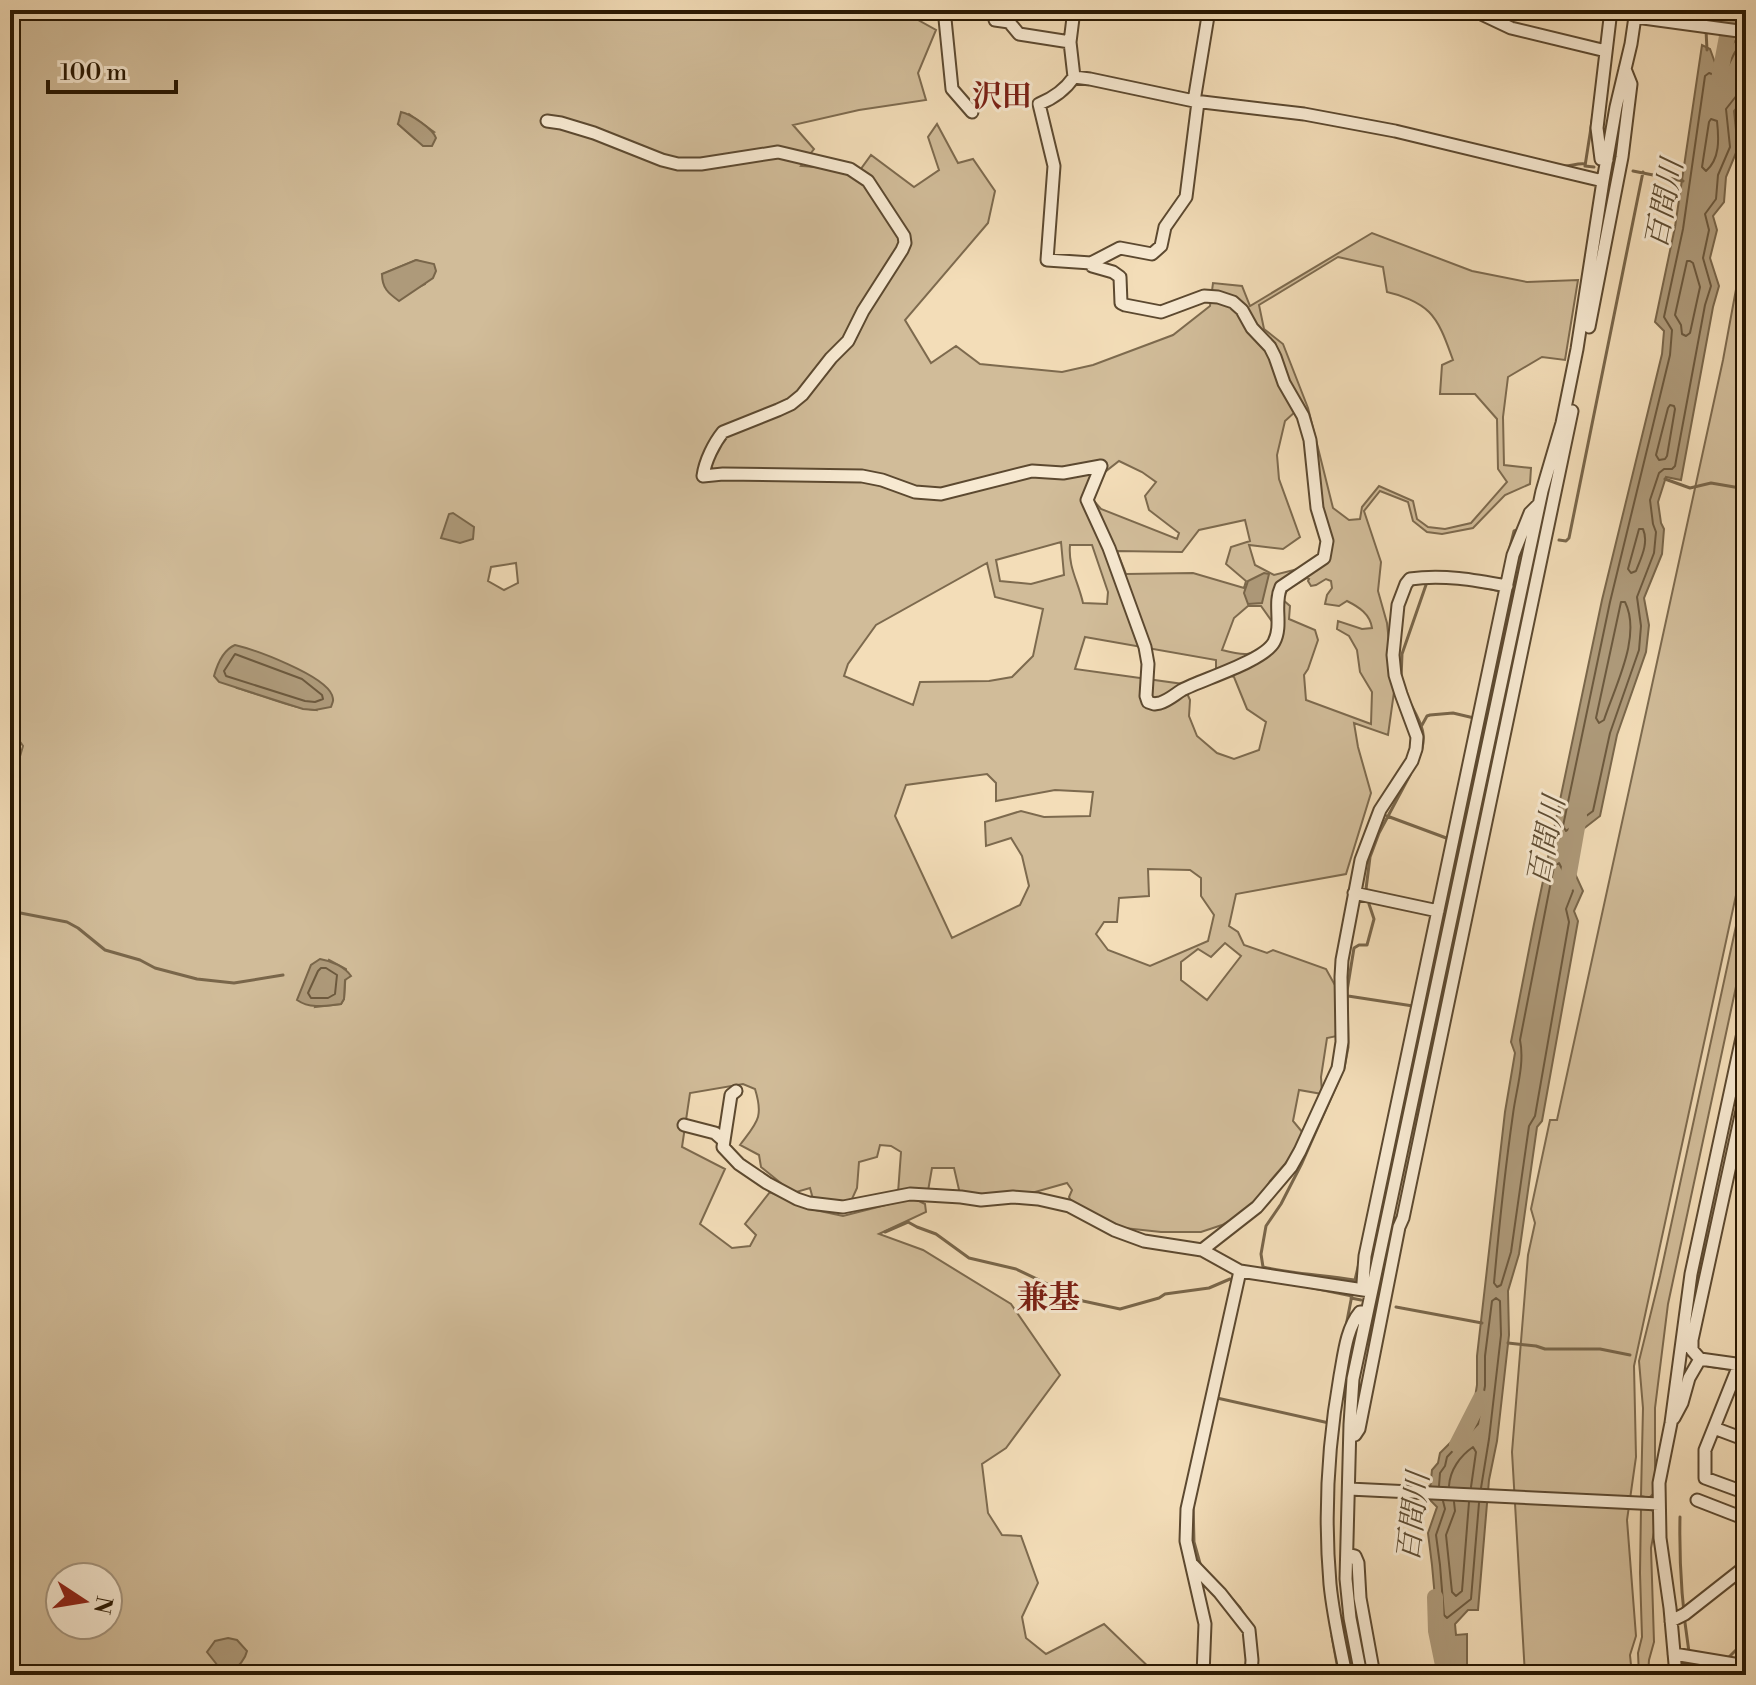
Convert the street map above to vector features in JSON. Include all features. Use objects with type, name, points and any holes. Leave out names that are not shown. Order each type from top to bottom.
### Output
[{"type":"street","points":[[941,10],[945,19],[952,89],[972,112]]},
{"type":"street","points":[[996,10],[995,20],[1009,22],[1019,34],[1070,42]]},
{"type":"street","points":[[1074,10],[1070,42],[1074,77],[1061,92],[1039,104],[1054,166],[1047,260],[1091,263],[1120,248],[1152,254],[1161,246],[1165,227],[1186,197],[1209,10]]},
{"type":"street","points":[[1473,10],[1511,28],[1603,50]]},
{"type":"street","points":[[1607,160],[1601,159],[1597,128],[1603,50],[1611,10]]},
{"type":"street","points":[[1361,1675],[1346,1579],[1355,1489],[1350,1436],[1353,1379],[1369,1290],[1397,1177],[1539,504],[1562,423],[1577,349],[1614,115],[1625,68],[1639,15],[1746,32]]},
{"type":"street","points":[[1350,1436],[1359,1429],[1563,458],[1622,157],[1631,84],[1625,68]]},
{"type":"street","points":[[1074,77],[1196,101],[1304,114],[1380,128],[1603,181]]},
{"type":"street","points":[[547,121],[594,133],[678,164],[701,164],[778,152],[850,169],[868,181],[904,236],[902,250],[863,311],[848,341],[802,395],[791,404],[723,432],[703,476],[862,476],[915,492],[941,494],[1032,471],[1063,473],[1101,466],[1087,500],[1109,548],[1145,647],[1148,664],[1146,696],[1148,702],[1154,704],[1259,657],[1270,648],[1278,628],[1278,594],[1281,587],[1324,558],[1327,541],[1317,508],[1310,440],[1303,416],[1284,383],[1270,347],[1252,328],[1242,310],[1233,302],[1204,296],[1161,312],[1125,305],[1121,303],[1120,277],[1091,263]]},
{"type":"street","points":[[1369,1290],[1363,1283],[1365,1256],[1504,585],[1530,513],[1539,504]]},
{"type":"street","points":[[1202,1250],[1257,1207],[1277,1185],[1296,1158],[1338,1068],[1342,1042],[1341,977],[1361,860],[1380,810],[1412,761],[1416,749],[1417,737],[1395,675],[1393,655],[1398,605],[1406,584],[1410,579],[1430,577],[1504,585]]},
{"type":"street","points":[[1354,893],[1435,910]]},
{"type":"street","points":[[1676,1675],[1674,1658],[1679,1617],[1655,1504],[1671,1423],[1691,1274],[1746,1019]]},
{"type":"street","points":[[736,1091],[731,1095],[723,1147],[739,1164],[767,1183],[809,1203],[843,1207],[910,1194],[981,1200],[1029,1198],[1069,1206],[1114,1230],[1144,1241],[1202,1250],[1240,1271],[1369,1290]]},
{"type":"street","points":[[1746,1092],[1692,1340],[1692,1350],[1700,1359],[1740,1368],[1705,1450],[1705,1478],[1746,1493]]},
{"type":"street","points":[[684,1125],[715,1133],[723,1140]]},
{"type":"street","points":[[1203,1675],[1205,1624],[1186,1541],[1187,1509],[1240,1271]]},
{"type":"street","points":[[1346,1675],[1335,1620],[1329,1560],[1327,1515],[1330,1452],[1334,1408],[1349,1331],[1357,1315],[1366,1312]]},
{"type":"street","points":[[1681,1349],[1692,1340]]},
{"type":"street","points":[[1671,1423],[1700,1359]]},
{"type":"street","points":[[1714,1428],[1746,1440]]},
{"type":"street","points":[[1355,1489],[1655,1504]]},
{"type":"street","points":[[1697,1500],[1746,1519]]},
{"type":"street","points":[[1347,1554],[1355,1556],[1358,1563],[1360,1598],[1374,1675]]},
{"type":"street","points":[[1191,1562],[1249,1630],[1251,1675]]},
{"type":"street","points":[[1679,1617],[1746,1566]]},
{"type":"street","points":[[1674,1658],[1725,1662],[1744,1669]]},
{"type":"street","points":[[1674,1658],[1684,1675]]},
{"type":"shaded area","points":[[10,10],[900,10],[936,30],[918,73],[926,100],[859,110],[793,125],[814,149],[801,166],[827,168],[855,177],[871,155],[914,187],[939,170],[928,137],[937,124],[958,163],[973,159],[995,191],[988,223],[905,320],[931,363],[956,346],[980,364],[1062,372],[1093,365],[1173,335],[1210,306],[1213,283],[1242,286],[1250,306],[1372,233],[1472,271],[1527,282],[1578,280],[1565,360],[1542,357],[1508,377],[1503,417],[1504,465],[1531,468],[1530,484],[1505,495],[1473,528],[1442,534],[1427,532],[1413,521],[1408,502],[1380,491],[1364,511],[1381,562],[1378,591],[1387,623],[1394,692],[1388,735],[1354,723],[1371,793],[1346,874],[1236,894],[1229,926],[1238,932],[1244,945],[1267,953],[1273,950],[1326,969],[1336,987],[1337,1036],[1327,1038],[1321,1077],[1322,1094],[1299,1090],[1293,1121],[1303,1133],[1291,1157],[1246,1211],[1222,1225],[1201,1232],[1124,1228],[1072,1204],[1069,1197],[1072,1190],[1067,1183],[1028,1194],[960,1194],[954,1168],[932,1168],[928,1191],[898,1193],[901,1152],[891,1146],[880,1145],[877,1157],[859,1162],[857,1188],[852,1199],[842,1202],[813,1199],[810,1188],[793,1193],[761,1167],[759,1155],[740,1145],[759,1113],[755,1089],[743,1084],[690,1093],[682,1147],[725,1169],[700,1224],[732,1248],[750,1246],[756,1235],[745,1224],[770,1192],[806,1208],[843,1216],[913,1198],[925,1204],[926,1212],[879,1234],[923,1250],[1011,1304],[1060,1375],[1006,1448],[982,1464],[988,1513],[1002,1535],[1021,1536],[1038,1583],[1022,1617],[1026,1638],[1046,1654],[1104,1624],[1157,1675],[10,1675],[10,791],[23,746],[14,733],[17,717],[10,714]],"holes":[[[409,114],[434,132],[415,139],[398,124]],[[1338,257],[1383,267],[1387,292],[1410,299],[1425,308],[1443,334],[1453,360],[1442,365],[1440,394],[1475,394],[1497,419],[1498,469],[1507,482],[1471,523],[1445,529],[1428,527],[1417,519],[1413,501],[1379,486],[1362,507],[1360,519],[1349,520],[1333,508],[1308,408],[1283,344],[1264,329],[1259,305]],[[416,260],[427,264],[425,284],[419,287],[383,274]],[[1296,411],[1309,453],[1324,556],[1306,567],[1274,575],[1255,565],[1249,545],[1283,549],[1300,537],[1279,479],[1277,455],[1285,421]],[[1119,461],[1156,482],[1145,496],[1149,510],[1179,533],[1177,539],[1101,509],[1093,500],[1105,472]],[[1245,520],[1250,541],[1231,547],[1226,564],[1246,581],[1244,588],[1193,573],[1126,574],[1117,551],[1182,552],[1199,530]],[[1061,542],[1064,575],[1031,584],[1000,581],[996,560]],[[1070,545],[1092,545],[1108,592],[1107,604],[1083,603]],[[516,563],[518,583],[504,590],[488,581],[491,567]],[[987,563],[995,597],[1043,609],[1033,656],[1012,677],[989,681],[920,682],[913,705],[844,676],[848,664],[876,625]],[[1307,578],[1311,586],[1326,579],[1331,581],[1332,588],[1325,604],[1339,606],[1347,601],[1366,615],[1372,628],[1362,629],[1338,621],[1337,629],[1349,636],[1357,650],[1360,672],[1372,692],[1371,724],[1306,700],[1304,675],[1318,640],[1315,630],[1289,619],[1290,606],[1282,599],[1288,589]],[[1248,606],[1261,606],[1273,623],[1270,642],[1252,653],[1222,650],[1234,618]],[[1085,637],[1216,660],[1216,671],[1234,677],[1247,709],[1266,722],[1259,750],[1234,759],[1217,753],[1197,736],[1189,716],[1190,700],[1183,684],[1075,669]],[[254,652],[279,662],[316,710],[296,707],[237,688]],[[987,774],[996,783],[996,801],[1055,790],[1093,792],[1090,816],[1044,817],[1021,811],[985,822],[986,846],[1011,838],[1022,856],[1029,886],[1020,905],[952,938],[895,816],[906,785]],[[1148,869],[1190,870],[1201,878],[1201,896],[1214,915],[1208,941],[1150,966],[1108,950],[1096,934],[1104,922],[1117,922],[1119,898],[1149,896]],[[1225,943],[1241,956],[1207,1000],[1181,980],[1181,962],[1198,949],[1211,957]],[[329,960],[346,969],[341,1004],[315,1007]]]},
{"type":"shaded area","points":[[1746,235],[1746,849],[1634,1366],[1636,1457],[1627,1520],[1636,1636],[1630,1655],[1632,1675],[1525,1675],[1512,1452],[1528,1255],[1535,1223],[1531,1209],[1550,1120],[1557,1120],[1723,360]]},
{"type":"shaded area","points":[[10,716],[15,717],[11,734],[20,746],[10,784]]},
{"type":"shaded area","points":[[1746,880],[1746,940],[1668,1304],[1655,1408],[1655,1492],[1649,1498],[1641,1496],[1643,1408],[1639,1361]]},
{"type":"shaded area","points":[[1641,1508],[1649,1508],[1655,1513],[1651,1548],[1654,1642],[1648,1675],[1639,1675],[1638,1653],[1642,1637]]},
{"type":"water","points":[[1743,10],[1746,10],[1746,97],[1734,111],[1738,148],[1726,177],[1724,202],[1713,216],[1717,230],[1710,258],[1719,286],[1681,480],[1666,477],[1658,502],[1664,529],[1662,554],[1644,598],[1649,625],[1646,652],[1617,735],[1600,816],[1569,840],[1566,854],[1583,891],[1574,911],[1578,921],[1542,1121],[1537,1127],[1519,1254],[1508,1291],[1509,1335],[1497,1441],[1489,1480],[1478,1610],[1468,1610],[1455,1624],[1456,1635],[1467,1634],[1465,1675],[1442,1675],[1428,1533],[1437,1507],[1429,1499],[1432,1470],[1438,1463],[1440,1453],[1471,1422],[1505,1112],[1515,1053],[1511,1042],[1602,600],[1662,354],[1664,331],[1655,322],[1675,227],[1702,45],[1710,49],[1718,71],[1738,37]]},
{"type":"water","points":[[401,112],[431,130],[436,138],[432,146],[423,146],[398,124]]},
{"type":"water","points":[[416,260],[434,264],[436,271],[433,278],[399,301],[386,290],[382,274]]},
{"type":"water","points":[[453,513],[474,527],[473,539],[460,543],[441,538],[449,514]]},
{"type":"water","points":[[1264,573],[1269,574],[1262,603],[1248,604],[1244,593],[1248,581]]},
{"type":"water","points":[[235,645],[273,658],[316,679],[332,695],[331,707],[303,709],[219,682],[214,676],[219,663],[227,650]]},
{"type":"water","points":[[320,959],[338,965],[351,976],[345,980],[341,1004],[312,1006],[297,1000],[311,965]]},
{"type":"water","points":[[228,1638],[237,1640],[247,1651],[243,1661],[229,1674],[222,1671],[207,1652],[215,1641]]},
{"type":"waterway","points":[[1707,22],[1709,10]]},
{"type":"waterway","name":"百間川","points":[[1719,79],[1732,10]]},
{"type":"waterway","points":[[1706,30],[1707,50]]},
{"type":"waterway","points":[[1593,115],[1585,166],[1594,167]]},
{"type":"waterway","points":[[1562,166],[1585,164]]},
{"type":"waterway","points":[[1633,171],[1683,181]]},
{"type":"waterway","points":[[1559,540],[1569,538],[1643,172]]},
{"type":"waterway","points":[[1665,479],[1690,488],[1711,483],[1746,489]]},
{"type":"waterway","points":[[1510,547],[1517,530]]},
{"type":"waterway","points":[[1401,679],[1402,654],[1427,582],[1430,582]]},
{"type":"waterway","points":[[1481,587],[1501,591]]},
{"type":"waterway","points":[[1409,701],[1423,735],[1419,757]]},
{"type":"waterway","points":[[1422,725],[1430,715],[1453,713],[1474,718]]},
{"type":"waterway","points":[[1366,889],[1370,857],[1379,833],[1410,775]]},
{"type":"waterway","points":[[1387,816],[1449,839]]},
{"type":"waterway","name":"百間川","points":[[1567,884],[1579,816]]},
{"type":"waterway","points":[[1354,1280],[1263,1267],[1261,1254],[1266,1226],[1302,1163],[1344,1068],[1348,1047],[1347,991],[1354,948],[1367,945],[1374,919],[1369,904]]},
{"type":"waterway","points":[[10,911],[67,922],[105,950],[197,979],[234,983],[283,975]]},
{"type":"waterway","points":[[1348,996],[1413,1006]]},
{"type":"waterway","points":[[885,1232],[908,1222],[936,1234],[969,1258],[1016,1269],[1083,1301],[1120,1309],[1165,1294],[1209,1288],[1230,1279]]},
{"type":"waterway","points":[[1354,1284],[1360,1259]]},
{"type":"waterway","points":[[1294,1284],[1352,1296]]},
{"type":"waterway","points":[[1346,1326],[1352,1295]]},
{"type":"waterway","points":[[1351,1298],[1361,1300]]},
{"type":"waterway","points":[[1396,1307],[1482,1323]]},
{"type":"waterway","points":[[1508,1343],[1545,1349],[1600,1349],[1630,1355]]},
{"type":"waterway","points":[[1708,1366],[1734,1370]]},
{"type":"waterway","points":[[1217,1397],[1329,1423]]},
{"type":"waterway","name":"百間川","points":[[1457,1445],[1481,1398]]},
{"type":"waterway","points":[[1193,1503],[1194,1542],[1201,1567]]},
{"type":"waterway","points":[[1680,1517],[1684,1618],[1689,1652]]},
{"type":"waterway","points":[[1226,1592],[1248,1621]]},
{"type":"waterway","name":"百間川","points":[[1435,1597],[1436,1631],[1445,1675]]},
{"type":"waterway","points":[[1332,1636],[1339,1675]]},
{"type":"waterway","points":[[1726,1660],[1746,1640]]},
{"type":"waterway","points":[[1690,1660],[1693,1675]]},
{"type":"waterway","points":[[1716,1675],[1720,1665]]},
{"type":"district","name":"沢田","points":[[1002,97]]},
{"type":"district","name":"兼基","points":[[1048,1298]]}]
